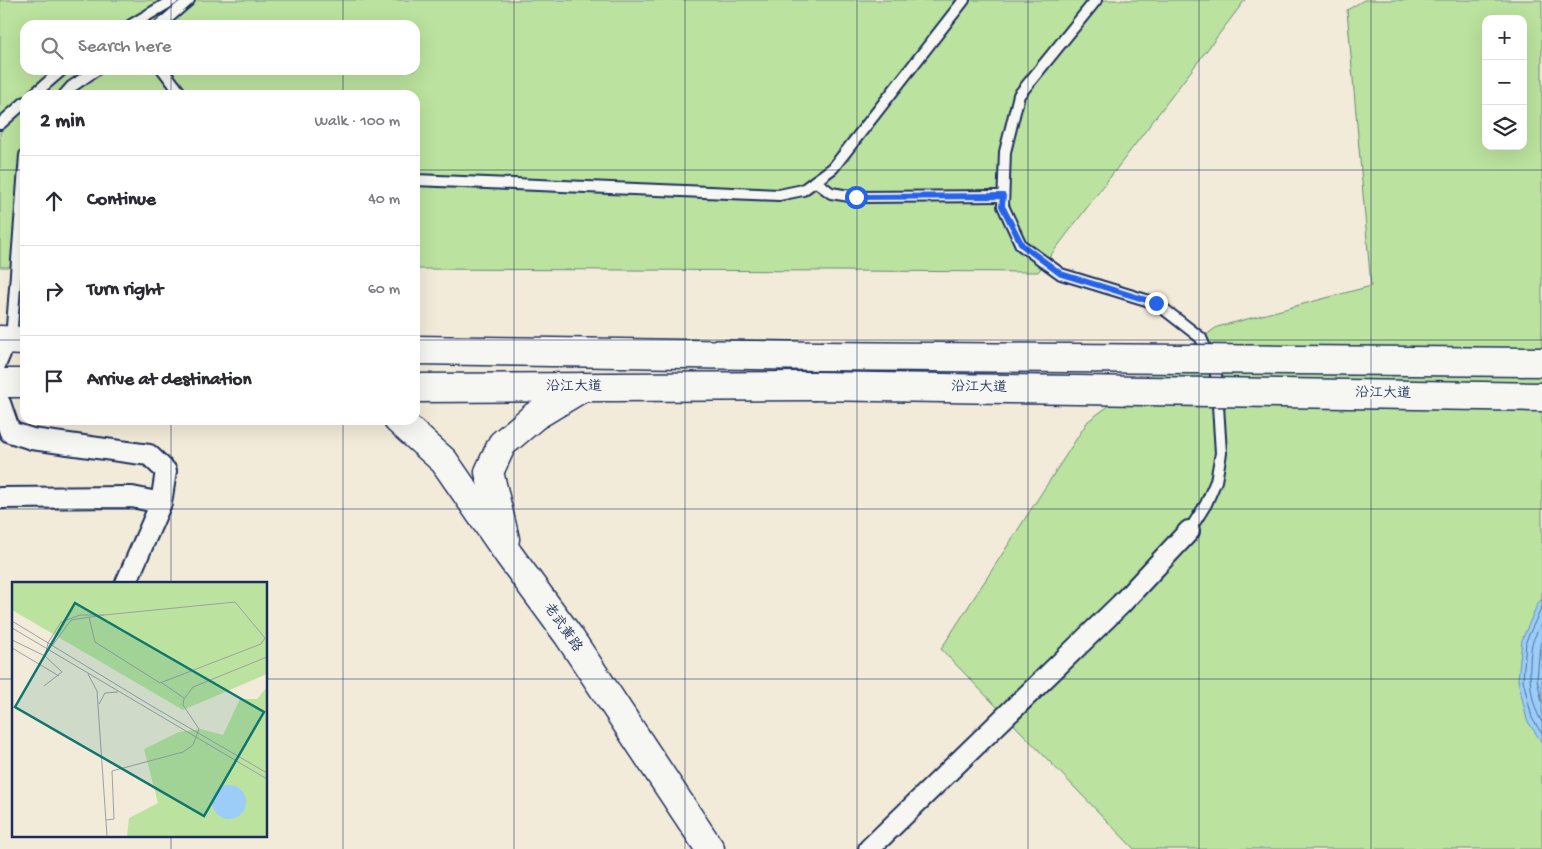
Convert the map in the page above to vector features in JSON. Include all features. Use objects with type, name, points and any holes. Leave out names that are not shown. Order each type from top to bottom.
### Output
[{"type":"main road","points":[[420,350],[820,356],[1542,362]]},
{"type":"main road","points":[[0,383],[20,383]]},
{"type":"main road","name":"沿江大道","points":[[420,388],[813,386],[1542,397]]},
{"type":"main road","points":[[509,555],[489,472],[502,444],[535,416],[584,387]]},
{"type":"main road","name":"老武黄路","points":[[404,425],[444,461],[509,555],[568,635],[710,849]]},
{"type":"street","points":[[0,403],[5,432],[32,439],[149,455],[166,471],[161,503],[126,582]]},
{"type":"street","points":[[0,498],[132,497],[161,503]]},
{"type":"street","points":[[869,849],[1121,604],[1190,531]]},
{"type":"lane","points":[[139,20],[173,0]]},
{"type":"lane","points":[[166,20],[189,0]]},
{"type":"lane","points":[[420,180],[779,196],[803,190],[833,168],[964,0]]},
{"type":"lane","points":[[1096,0],[1019,95],[1005,152],[1002,206],[1022,245],[1061,274],[1156,303],[1202,338],[1216,374],[1221,453],[1213,489],[1190,531]]},
{"type":"lane","points":[[39,90],[56,75]]},
{"type":"lane","points":[[68,90],[89,75]]},
{"type":"lane","points":[[167,75],[178,90]]},
{"type":"lane","points":[[0,124],[20,106]]},
{"type":"lane","points":[[815,181],[831,193],[856,197],[1003,196]]},
{"type":"lane","points":[[0,366],[12,340],[20,226]]},
{"type":"green space","points":[[0,0],[1245,0],[1038,272],[420,269],[420,90],[20,90],[20,267],[0,267]]},
{"type":"green space","points":[[1364,0],[1542,0],[1542,849],[1134,849],[941,649],[1088,421],[1217,327],[1371,286],[1347,10]]},
{"type":"water","points":[[1542,599],[1542,743],[1527,720],[1518,680],[1522,640],[1538,603]]},
{"type":"route","points":[[856,197],[1003,196],[1002,206],[1022,245],[1061,274],[1156,303]]}]
